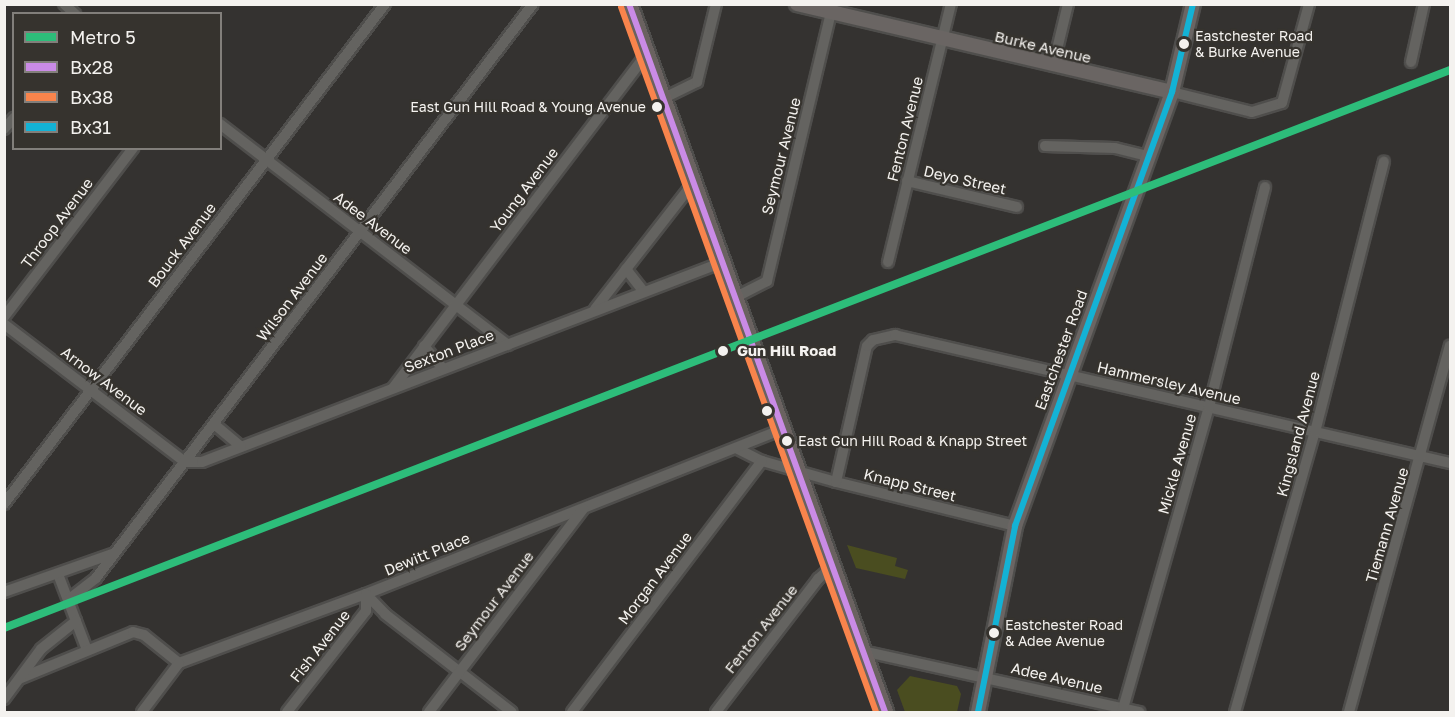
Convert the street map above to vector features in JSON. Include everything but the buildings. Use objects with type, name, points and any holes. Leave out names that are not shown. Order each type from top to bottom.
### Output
[{"type":"main road","points":[[629,4],[885,712]]},
{"type":"main road","name":"Burke Avenue","points":[[797,4],[832,9],[942,40],[1172,92]]},
{"type":"main road","name":"Eastchester Road","points":[[978,712],[1015,526],[1172,92],[1194,4]]},
{"type":"street","name":"Bouck Avenue","points":[[4,504],[385,4]]},
{"type":"street","name":"Wilson Avenue","points":[[68,600],[96,578],[533,4]]},
{"type":"street","points":[[664,98],[697,82],[716,4]]},
{"type":"street","name":"Fenton Avenue","points":[[888,262],[951,4]]},
{"type":"street","points":[[1053,66],[1068,4]]},
{"type":"street","name":"Burke Avenue","points":[[1172,92],[1252,112],[1282,103],[1309,4]]},
{"type":"street","points":[[1411,62],[1424,4]]},
{"type":"street","name":"Seymour Avenue","points":[[736,297],[766,280],[832,9]]},
{"type":"street","name":"Young Avenue","points":[[393,388],[648,52]]},
{"type":"street","name":"Adee Avenue","points":[[222,126],[508,345]]},
{"type":"street","points":[[1045,146],[1115,148],[1148,156]]},
{"type":"street","name":"Throop Avenue","points":[[4,316],[131,150]]},
{"type":"street","name":"Kingsland Avenue","points":[[1235,712],[1315,432],[1384,162]]},
{"type":"street","name":"Deyo Street","points":[[907,181],[1017,207]]},
{"type":"street","points":[[595,309],[694,182]]},
{"type":"street","name":"Mickle Avenue","points":[[1122,711],[1209,407],[1265,187]]},
{"type":"street","name":"Sexton Place","points":[[184,462],[202,462],[508,345],[595,309],[723,262]]},
{"type":"street","points":[[626,269],[643,291]]},
{"type":"street","name":"Arnow Avenue","points":[[4,324],[184,462]]},
{"type":"street","name":"Hammersley Avenue","points":[[836,482],[867,346],[881,338],[913,337],[1450,463]]},
{"type":"street","points":[[424,346],[443,369]]},
{"type":"street","name":"Tiemann Avenue","points":[[1349,712],[1422,456],[1450,346]]},
{"type":"street","points":[[214,424],[241,447]]},
{"type":"street","name":"Dewitt Place","points":[[179,663],[366,594],[783,429]]},
{"type":"street","points":[[736,448],[762,461],[798,471]]},
{"type":"street","name":"Morgan Avenue","points":[[572,712],[762,461]]},
{"type":"street","name":"Knapp Street","points":[[798,471],[1015,526]]},
{"type":"street","name":"Seymour Avenue","points":[[429,712],[584,508]]},
{"type":"street","points":[[4,592],[116,552]]},
{"type":"street","name":"Fenton Avenue","points":[[716,712],[818,579],[832,567]]},
{"type":"street","points":[[58,574],[87,650]]},
{"type":"street","points":[[366,594],[512,712]]},
{"type":"street","name":"Fish Avenue","points":[[287,712],[366,611],[366,594]]},
{"type":"street","points":[[4,699],[41,649],[76,621]]},
{"type":"street","points":[[21,678],[134,632],[144,635],[179,663],[141,712]]},
{"type":"street","name":"Adee Avenue","points":[[862,651],[985,677],[1122,711],[1139,712]]},
{"type":"green space","points":[[847,545],[897,558],[895,566],[908,570],[905,579],[856,568]]},
{"type":"green space","points":[[910,676],[957,686],[961,694],[957,712],[905,712],[897,690]]},
{"type":"metro line","name":"5","points":[[4,628],[1450,70]]},
{"type":"transit line","name":"Bx28","points":[[629,4],[885,712]]},
{"type":"transit line","name":"Bx31","points":[[978,712],[1015,526],[1172,92],[1193,4]]},
{"type":"transit line","name":"Bx38","points":[[621,7],[876,712]]},
{"type":"place","name":"Eastchester Road & Burke Avenue","points":[[1184,44]]},
{"type":"place","name":"East Gun Hill Road & Young Avenue","points":[[657,107]]},
{"type":"place","name":"Gun Hill Road","points":[[723,351]]},
{"type":"place","name":"East Gun Hill Road & Knapp Street","points":[[787,441]]},
{"type":"place","name":"Eastchester Road & Adee Avenue","points":[[994,633]]}]
